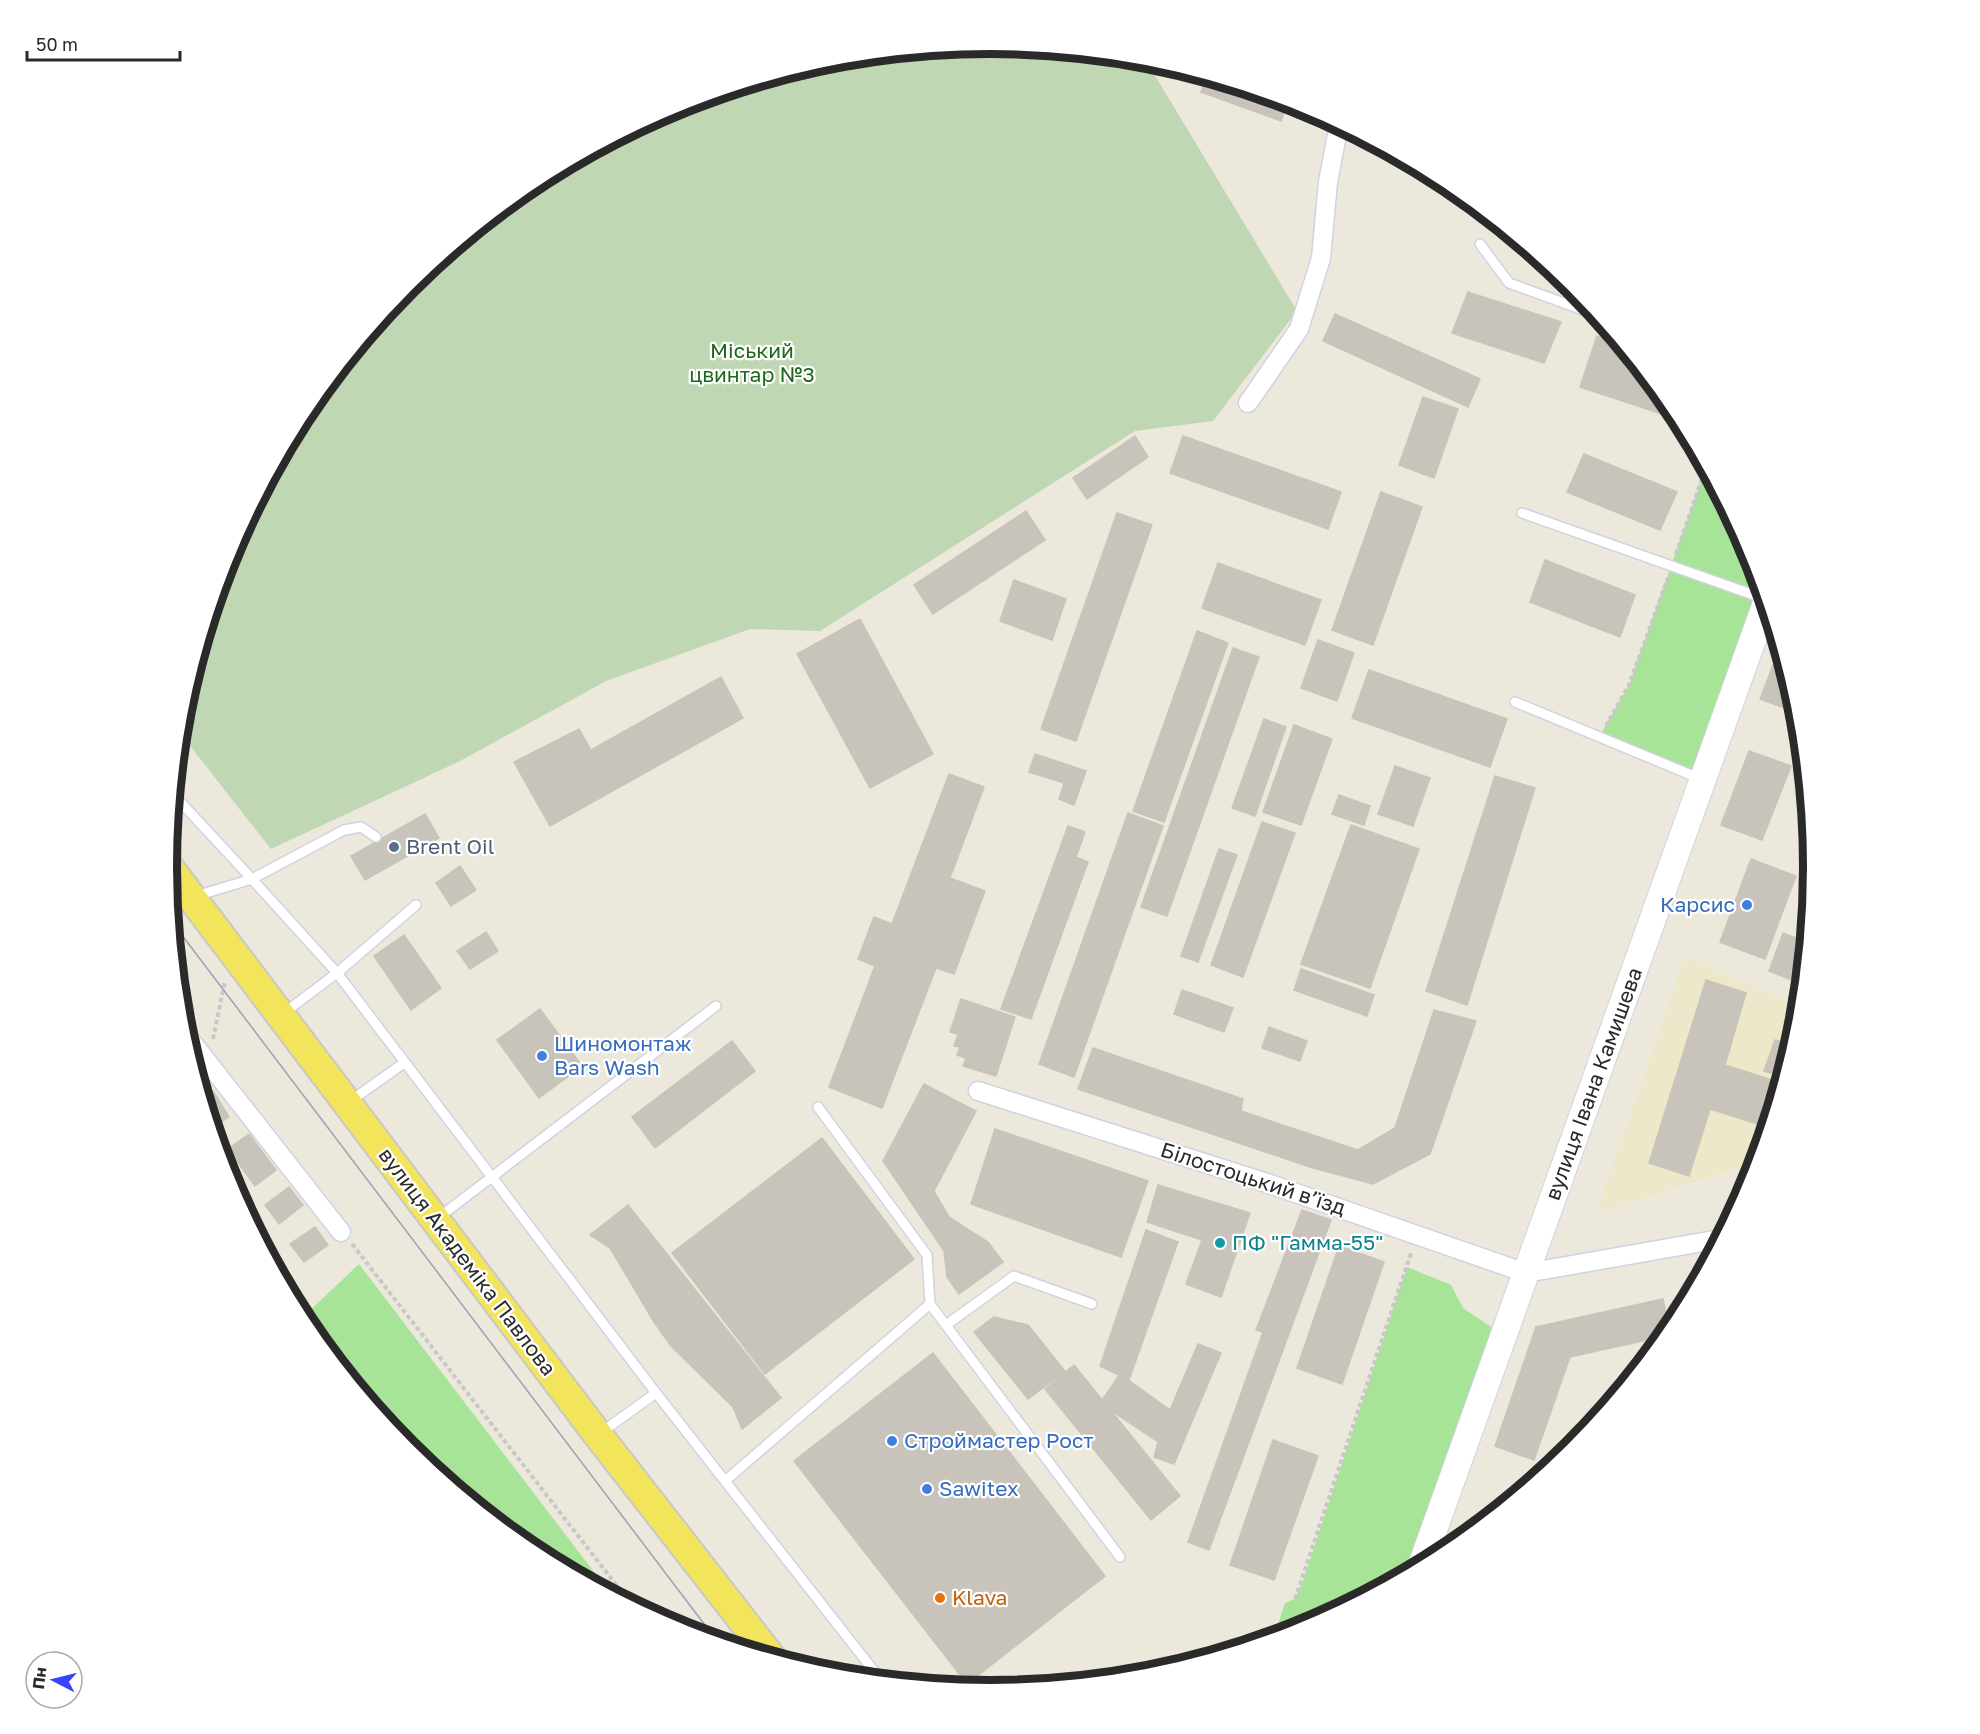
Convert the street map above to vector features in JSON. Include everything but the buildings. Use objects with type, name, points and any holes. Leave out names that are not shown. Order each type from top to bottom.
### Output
[{"type":"main road","name":"вулиця Академіка Павлова","points":[[177,879],[228,949],[598,1435],[763,1647]]},
{"type":"street","points":[[1248,403],[1299,329],[1321,258],[1328,182],[1337,132]]},
{"type":"street","name":"вулиця Івана Камишева","points":[[1426,1553],[1762,613]]},
{"type":"street","points":[[199,1051],[342,1232]]},
{"type":"street","name":"Білостоцький в’їзд","points":[[978,1090],[1261,1180],[1526,1273]]},
{"type":"street","points":[[1526,1273],[1712,1240]]},
{"type":"lane","points":[[1480,244],[1509,283],[1581,309]]},
{"type":"lane","points":[[1522,513],[1757,598]]},
{"type":"lane","points":[[1515,702],[1703,780]]},
{"type":"lane","points":[[180,802],[337,973],[656,1393],[874,1671]]},
{"type":"lane","points":[[191,897],[252,879],[344,830],[361,827],[376,837]]},
{"type":"lane","points":[[279,1016],[337,973],[417,905]]},
{"type":"lane","points":[[436,1220],[716,1006]]},
{"type":"lane","points":[[346,1104],[404,1063]]},
{"type":"lane","points":[[818,1107],[927,1255],[930,1304],[1120,1557]]},
{"type":"lane","points":[[946,1325],[1014,1276],[1092,1304]]},
{"type":"lane","points":[[724,1481],[930,1304]]},
{"type":"lane","points":[[598,1435],[656,1393]]},
{"type":"path","points":[[1599,737],[1629,685],[1703,477]]},
{"type":"path","points":[[208,1063],[227,972],[228,949]]},
{"type":"path","points":[[342,1232],[621,1591]]},
{"type":"path","points":[[1295,1599],[1416,1234]]},
{"type":"shaded area","points":[[1685,956],[1791,1003],[1775,1077],[1745,1166],[1596,1213]]},
{"type":"green space","name":"Міський цвинтар №3","points":[[990,54],[1096,61],[1152,71],[1297,311],[1213,421],[1135,431],[820,631],[750,629],[606,681],[458,762],[271,849],[187,742],[205,657],[220,606],[261,507],[314,415],[379,331],[415,292],[454,256],[538,191],[630,138],[729,97],[780,82],[884,61]]},
{"type":"green space","points":[[1703,477],[1741,556],[1762,614],[1703,780],[1599,737],[1629,685]]},
{"type":"green space","points":[[359,1264],[600,1580],[538,1543],[495,1512],[415,1442],[345,1362],[309,1311]]},
{"type":"green space","points":[[1407,1267],[1451,1285],[1463,1308],[1503,1335],[1426,1553],[1350,1596],[1277,1627],[1285,1603],[1295,1599],[1304,1578]]},
{"type":"tram line","points":[[180,933],[708,1629]]},
{"type":"place","name":"Brent Oil","points":[[394,847]]},
{"type":"place","name":"Карсис","points":[[1747,905]]},
{"type":"place","name":"Шиномонтаж Bars Wash","points":[[542,1056]]},
{"type":"place","name":"ПФ \"Гамма-55\"","points":[[1220,1243]]},
{"type":"place","name":"Строймастер Рост","points":[[892,1441]]},
{"type":"place","name":"Sawitex","points":[[927,1489]]},
{"type":"place","name":"Klava","points":[[940,1598]]}]
